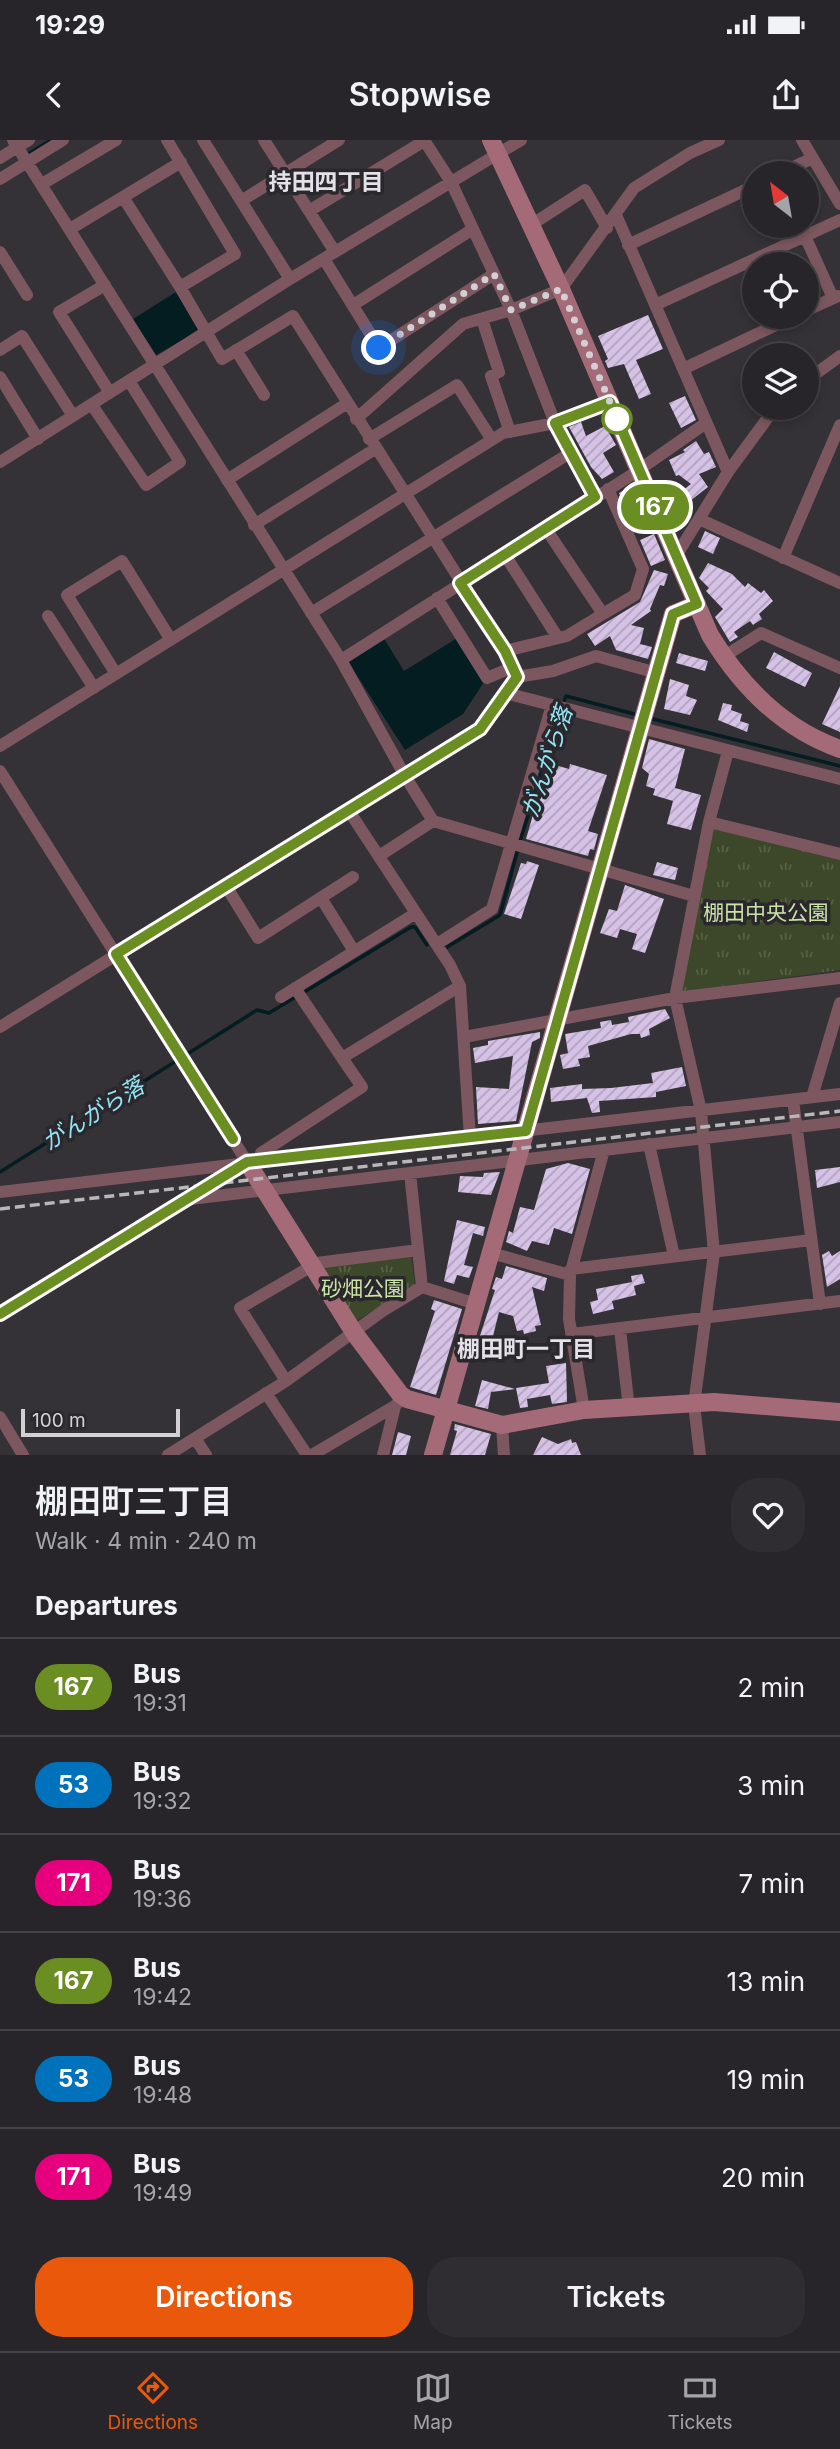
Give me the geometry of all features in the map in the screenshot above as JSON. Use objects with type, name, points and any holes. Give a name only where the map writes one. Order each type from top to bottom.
[{"type":"street","points":[[0,158],[63,140]]},
{"type":"street","points":[[42,184],[116,140]]},
{"type":"street","points":[[167,140],[235,254],[180,287]]},
{"type":"street","points":[[203,140],[290,279]]},
{"type":"street","points":[[264,140],[309,211],[353,305],[379,348],[494,274]]},
{"type":"street","points":[[242,201],[339,140]]},
{"type":"street","points":[[309,211],[424,140],[451,182],[511,310],[555,423],[595,497]]},
{"type":"street","points":[[2,457],[38,439],[290,279],[451,182],[495,147],[521,140]]},
{"type":"street","points":[[356,419],[463,324],[511,310],[561,289],[634,188],[700,144],[719,140]]},
{"type":"street","points":[[802,140],[840,204]]},
{"type":"street","points":[[495,147],[561,289],[699,609],[723,657],[760,700],[792,725],[840,749]]},
{"type":"street","points":[[0,179],[23,150]]},
{"type":"street","points":[[23,150],[254,525],[341,660],[433,821],[694,896]]},
{"type":"street","points":[[806,161],[813,158]]},
{"type":"street","points":[[70,229],[181,162]]},
{"type":"street","points":[[531,225],[584,190],[607,228]]},
{"type":"street","points":[[628,245],[742,192]]},
{"type":"street","points":[[123,197],[222,359],[293,316],[346,404],[505,651],[515,672]]},
{"type":"street","points":[[616,215],[728,472]]},
{"type":"street","points":[[819,230],[840,220]]},
{"type":"street","points":[[353,305],[473,229]]},
{"type":"street","points":[[655,305],[801,238]]},
{"type":"street","points":[[806,238],[836,296],[819,304]]},
{"type":"street","points":[[0,252],[27,295]]},
{"type":"street","points":[[105,285],[59,312],[110,393]]},
{"type":"street","points":[[482,318],[499,372],[491,376],[510,432]]},
{"type":"street","points":[[683,369],[768,329]]},
{"type":"street","points":[[0,350],[22,336],[73,416]]},
{"type":"street","points":[[236,350],[264,395]]},
{"type":"street","points":[[819,371],[840,356]]},
{"type":"street","points":[[0,377],[38,439]]},
{"type":"street","points":[[92,405],[146,485],[180,462],[129,381]]},
{"type":"street","points":[[254,525],[457,385],[492,440]]},
{"type":"street","points":[[0,746],[492,440],[510,432],[555,423],[610,402]]},
{"type":"street","points":[[227,480],[346,404]]},
{"type":"street","points":[[676,556],[728,472],[766,420]]},
{"type":"street","points":[[341,660],[706,424]]},
{"type":"street","points":[[783,558],[840,425]]},
{"type":"street","points":[[311,613],[570,453]]},
{"type":"street","points":[[505,651],[558,638],[635,595],[643,569],[608,489]]},
{"type":"street","points":[[699,519],[840,583]]},
{"type":"street","points":[[547,529],[603,614]]},
{"type":"street","points":[[505,555],[558,638]]},
{"type":"street","points":[[116,674],[67,595],[78,588],[122,561],[171,640]]},
{"type":"street","points":[[436,598],[487,678],[515,672],[554,671],[596,656],[657,673]]},
{"type":"street","points":[[433,1455],[673,614],[699,609]]},
{"type":"street","points":[[48,616],[94,688]]},
{"type":"street","points":[[723,657],[761,633],[840,668]]},
{"type":"street","points":[[0,1027],[480,729],[505,693],[515,672]]},
{"type":"street","points":[[505,693],[552,705],[643,721],[728,751],[840,779]]},
{"type":"street","points":[[437,944],[492,909],[517,846],[552,705]]},
{"type":"street","points":[[700,1455],[694,1405],[714,1253],[701,1111],[675,998],[709,822],[728,751]]},
{"type":"street","points":[[0,771],[116,954],[254,1161],[267,1190],[311,1266],[399,1402],[383,1455]]},
{"type":"street","points":[[349,811],[437,944],[460,986],[470,1138]]},
{"type":"street","points":[[379,856],[433,821]]},
{"type":"street","points":[[709,822],[840,854]]},
{"type":"street","points":[[226,886],[258,938],[353,877]]},
{"type":"street","points":[[321,898],[354,951]]},
{"type":"street","points":[[281,997],[416,913]]},
{"type":"street","points":[[464,1037],[675,998],[840,978]]},
{"type":"street","points":[[342,1058],[460,986]]},
{"type":"street","points":[[0,1314],[182,1200],[254,1161],[261,1153],[362,1087],[295,988]]},
{"type":"street","points":[[812,1097],[840,1003]]},
{"type":"street","points":[[0,1192],[840,1094]]},
{"type":"street","points":[[793,1100],[820,1304]]},
{"type":"street","points":[[182,1200],[840,1122]]},
{"type":"street","points":[[649,1144],[674,1256]]},
{"type":"street","points":[[584,1410],[572,1334],[570,1272],[604,1150]]},
{"type":"street","points":[[410,1173],[422,1287]]},
{"type":"street","points":[[491,1253],[570,1272],[674,1256],[811,1240]]},
{"type":"street","points":[[286,1381],[240,1308],[311,1266],[418,1250]]},
{"type":"street","points":[[168,1455],[286,1381],[355,1334],[384,1310],[422,1287],[476,1304]]},
{"type":"street","points":[[572,1334],[840,1301]]},
{"type":"street","points":[[620,1329],[629,1409]]},
{"type":"street","points":[[266,1394],[309,1455],[399,1402],[446,1409],[502,1425],[584,1410],[714,1402],[840,1412]]},
{"type":"street","points":[[0,1417],[23,1455]]},
{"type":"street","points":[[502,1425],[504,1455]]},
{"type":"street","points":[[195,1438],[206,1455]]},
{"type":"green space","name":"棚田中央公園","points":[[713,828],[840,860],[840,970],[680,992]]},
{"type":"green space","name":"砂畑公園","points":[[411,1255],[415,1285],[354,1322],[321,1269]]},
{"type":"water","points":[[176,292],[199,326],[197,332],[156,355],[133,319]]},
{"type":"water","points":[[383,637],[404,671],[459,637],[486,679],[463,714],[405,750],[349,663],[350,658]]},
{"type":"building","points":[[648,315],[663,349],[636,360],[651,394],[639,399],[624,364],[608,368],[605,361],[608,359],[598,336]]},
{"type":"building","points":[[685,396],[696,420],[681,428],[669,403]]},
{"type":"building","points":[[581,422],[586,436],[605,426],[616,445],[603,453],[614,472],[602,479],[591,467],[569,427]]},
{"type":"building","points":[[696,441],[704,454],[709,452],[716,467],[699,474],[708,487],[690,501],[682,491],[691,484],[679,475],[676,476],[669,460],[685,452],[683,450]]},
{"type":"building","points":[[633,486],[644,514],[631,519],[619,493]]},
{"type":"building","points":[[705,531],[720,538],[713,554],[698,547]]},
{"type":"building","points":[[654,534],[665,560],[651,566],[640,540]]},
{"type":"building","points":[[708,563],[732,574],[745,587],[748,583],[761,593],[764,590],[773,601],[759,614],[762,619],[753,625],[750,621],[734,632],[738,637],[730,642],[715,617],[723,609],[706,591],[709,588],[699,578]]},
{"type":"building","points":[[654,570],[668,574],[664,586],[660,585],[651,611],[631,625],[644,628],[640,644],[652,647],[648,659],[616,650],[610,636],[595,646],[587,634],[640,602]]},
{"type":"building","points":[[774,652],[812,673],[805,687],[766,668]]},
{"type":"building","points":[[679,653],[708,661],[705,671],[676,663]]},
{"type":"building","points":[[670,679],[689,685],[686,696],[697,700],[690,715],[664,709]]},
{"type":"building","points":[[840,686],[840,732],[822,724]]},
{"type":"building","points":[[723,703],[732,705],[731,710],[742,714],[740,721],[749,724],[747,732],[718,720]]},
{"type":"building","points":[[649,739],[685,749],[675,788],[701,795],[691,830],[667,824],[673,801],[653,795],[655,789],[646,786],[649,774],[642,768]]},
{"type":"building","points":[[548,763],[569,769],[570,764],[607,775],[588,831],[598,834],[594,850],[590,849],[588,856],[526,839]]},
{"type":"building","points":[[527,861],[539,865],[521,919],[504,914],[521,863],[526,864]]},
{"type":"building","points":[[657,862],[678,868],[675,880],[653,875]]},
{"type":"building","points":[[625,885],[664,899],[645,953],[632,949],[637,934],[620,929],[617,938],[600,933],[609,909],[617,911]]},
{"type":"building","points":[[665,1009],[670,1018],[649,1029],[650,1035],[641,1038],[640,1034],[631,1034],[588,1046],[590,1057],[578,1059],[580,1066],[563,1069],[560,1055],[568,1053],[565,1034],[601,1028],[600,1022],[611,1020],[612,1025],[629,1022],[628,1017]]},
{"type":"building","points":[[540,1032],[540,1038],[532,1042],[516,1121],[478,1124],[476,1087],[509,1089],[513,1056],[475,1063],[473,1048],[488,1045],[488,1041]]},
{"type":"building","points":[[682,1067],[686,1086],[656,1092],[656,1097],[599,1101],[600,1112],[592,1113],[587,1098],[551,1102],[550,1088],[582,1084],[582,1089],[611,1088],[653,1083],[651,1073]]},
{"type":"building","points":[[568,1163],[590,1169],[572,1234],[554,1228],[549,1245],[532,1241],[527,1251],[506,1242],[509,1231],[513,1233],[520,1207],[534,1210],[546,1169]]},
{"type":"building","points":[[840,1167],[840,1182],[817,1188],[815,1170]]},
{"type":"building","points":[[500,1172],[491,1195],[458,1192],[460,1176],[483,1177],[484,1173]]},
{"type":"building","points":[[457,1220],[485,1227],[483,1236],[473,1233],[464,1265],[473,1267],[469,1278],[457,1275],[454,1284],[444,1281]]},
{"type":"building","points":[[829,1251],[832,1256],[840,1251],[840,1279],[827,1287],[822,1255]]},
{"type":"building","points":[[506,1266],[547,1278],[544,1291],[532,1287],[541,1325],[535,1326],[536,1331],[524,1334],[523,1330],[517,1331],[513,1316],[499,1312],[489,1352],[476,1348],[495,1290],[492,1289],[496,1277],[502,1279]]},
{"type":"building","points":[[642,1274],[645,1283],[634,1286],[636,1295],[612,1301],[614,1309],[593,1314],[590,1302],[598,1300],[596,1289],[632,1282],[631,1276]]},
{"type":"building","points":[[434,1300],[462,1309],[436,1395],[410,1387],[435,1311],[431,1309]]},
{"type":"building","points":[[566,1363],[567,1402],[552,1404],[550,1395],[527,1399],[528,1407],[520,1408],[516,1388],[549,1383],[546,1366]]},
{"type":"building","points":[[482,1380],[515,1389],[491,1392],[488,1409],[475,1406]]},
{"type":"building","points":[[455,1424],[491,1434],[485,1455],[450,1455],[457,1431],[454,1430]]},
{"type":"building","points":[[398,1432],[411,1436],[406,1455],[392,1455]]},
{"type":"building","points":[[542,1437],[558,1444],[571,1439],[572,1443],[576,1442],[581,1455],[533,1455]]},
{"type":"waterway","points":[[25,156],[51,140]]},
{"type":"waterway","name":"がんがら落","points":[[563,704],[566,696],[638,715]]},
{"type":"waterway","name":"がんがら落","points":[[520,841],[561,712]]},
{"type":"waterway","name":"がんがら落","points":[[649,718],[840,766]]},
{"type":"waterway","name":"がんがら落","points":[[447,947],[500,915],[518,849]]},
{"type":"waterway","name":"がんがら落","points":[[306,991],[411,927],[415,927],[427,945]]},
{"type":"waterway","name":"がんがら落","points":[[0,1172],[257,1010],[269,1013],[294,998]]},
{"type":"railway","points":[[0,1209],[840,1111]]},
{"type":"bus line","name":"167","points":[[0,1314],[247,1162],[526,1131],[673,614],[697,604],[610,402],[555,423],[595,497],[460,583],[505,651],[517,677],[480,729],[116,954],[233,1139]]},
{"type":"district","name":"持田四丁目","points":[[326,182]]},
{"type":"district","name":"棚田町一丁目","points":[[526,1349]]},
{"type":"route","points":[[379,348],[494,274],[511,310],[551,296],[561,289],[620,425],[617,419]]}]
